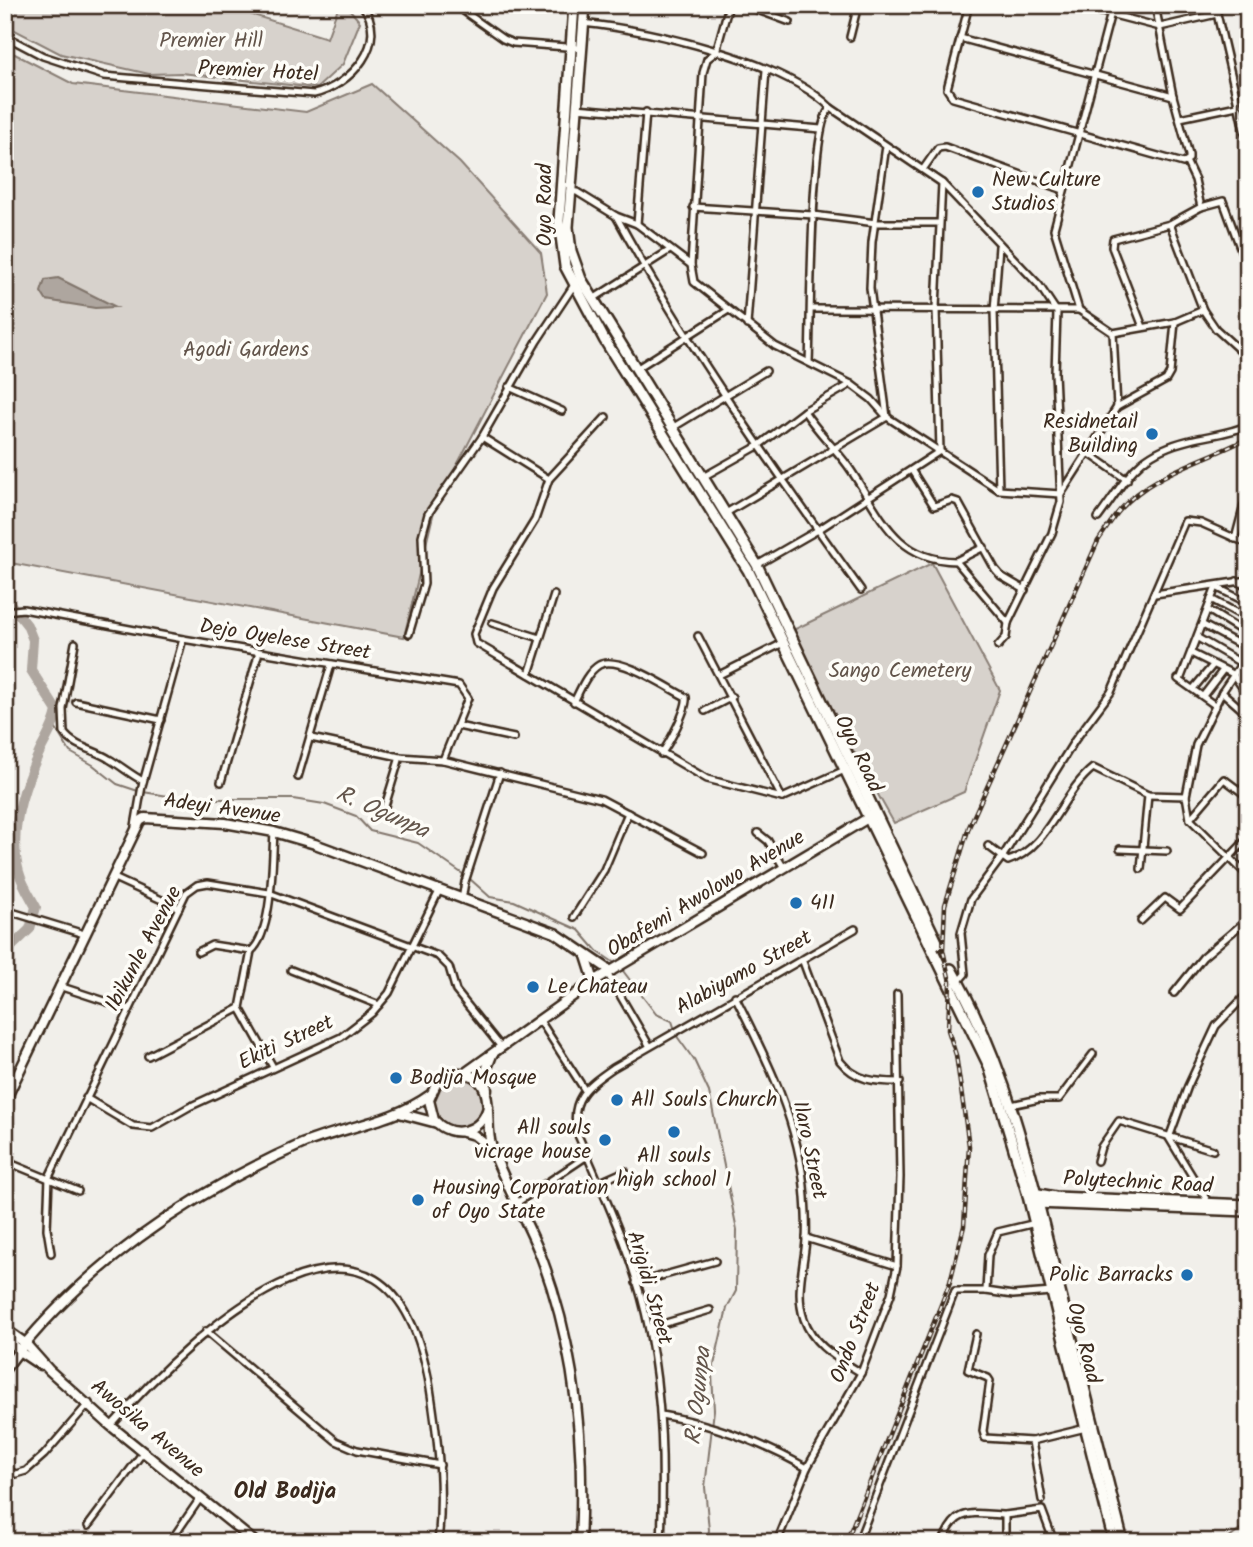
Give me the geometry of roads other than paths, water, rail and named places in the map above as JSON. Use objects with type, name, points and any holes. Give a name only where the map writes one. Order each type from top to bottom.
[{"type":"main road","name":"Oyo Road","points":[[575,5],[576,108],[569,191],[570,244],[593,299],[636,369],[657,413],[748,570],[990,1049],[1011,1105],[1094,1443],[1114,1542]]},
{"type":"main road","name":"Oyo Road","points":[[585,5],[576,48],[559,221],[565,266],[604,339],[657,413],[672,428],[757,565],[849,768]]},
{"type":"main road","name":"Obafemi Awolowo Avenue","points":[[465,1073],[594,981],[873,816]]},
{"type":"main road","name":"Adeyi Avenue","points":[[133,832],[140,821],[153,817],[225,823],[274,832],[555,933],[586,956],[614,969]]},
{"type":"main road","points":[[5,1101],[133,832]]},
{"type":"main road","points":[[586,956],[594,981]]},
{"type":"main road","name":"Oyo Road","points":[[956,985],[998,1088],[1032,1192]]},
{"type":"main road","points":[[497,1050],[485,1073],[488,1097],[486,1130],[492,1150],[518,1202],[557,1300],[572,1360],[582,1461],[580,1542]]},
{"type":"main road","points":[[5,1369],[22,1347],[84,1282],[194,1199],[305,1143],[396,1112],[430,1095],[443,1077],[465,1073],[482,1084],[488,1097]]},
{"type":"main road","points":[[430,1095],[430,1110],[438,1124]]},
{"type":"main road","points":[[461,1132],[481,1122],[488,1107]]},
{"type":"main road","points":[[396,1112],[412,1114],[445,1129],[474,1135],[492,1150]]},
{"type":"main road","name":"Polytechnic Road","points":[[1032,1192],[1116,1203],[1248,1212]]},
{"type":"main road","name":"Polytechnic Road","points":[[1035,1203],[1056,1205],[1208,1202],[1248,1205]]},
{"type":"main road","points":[[1040,1224],[1056,1205]]},
{"type":"main road","name":"Oyo Road","points":[[1040,1224],[1052,1292],[1086,1428],[1094,1443],[1123,1542]]},
{"type":"main road","points":[[5,1332],[22,1347]]},
{"type":"main road","name":"Awosika Avenue","points":[[22,1347],[89,1403],[111,1426],[255,1542]]},
{"type":"street","name":"Premier Hotel","points":[[5,36],[43,56],[104,76],[314,94],[339,86],[363,61],[371,27],[362,5]]},
{"type":"street","points":[[455,5],[503,39],[536,46],[576,48]]},
{"type":"street","points":[[729,5],[716,52],[707,60],[703,73],[703,117],[693,207],[691,280],[775,346],[851,384],[871,399],[887,417],[999,491],[1060,494]]},
{"type":"street","points":[[744,5],[790,22]]},
{"type":"street","points":[[850,37],[858,5]]},
{"type":"street","points":[[969,5],[947,89],[950,96],[1176,162],[1186,161]]},
{"type":"street","points":[[1075,5],[1160,27],[1217,14]]},
{"type":"street","points":[[1113,5],[1063,190],[1054,234],[1079,310],[1113,333],[1175,322],[1203,310]]},
{"type":"street","points":[[1156,5],[1173,96],[1189,155],[1186,161]]},
{"type":"street","points":[[1214,5],[1248,148]]},
{"type":"street","points":[[582,23],[644,34],[716,52],[766,70],[806,89],[886,146],[924,168],[942,183],[999,246],[1039,285],[1057,312],[1055,373],[1060,494],[1058,517],[1009,623],[1006,636],[998,646]]},
{"type":"street","points":[[960,38],[1173,96]]},
{"type":"street","points":[[747,325],[766,70]]},
{"type":"street","points":[[1180,118],[1237,106]]},
{"type":"street","points":[[576,108],[821,129]]},
{"type":"street","points":[[809,362],[813,215],[823,114],[831,108]]},
{"type":"street","points":[[638,223],[646,112]]},
{"type":"street","points":[[886,146],[870,264],[871,307],[887,417]]},
{"type":"street","points":[[924,168],[938,148],[945,146],[1063,190]]},
{"type":"street","points":[[1186,161],[1195,180],[1201,207]]},
{"type":"street","points":[[940,451],[936,308],[942,183]]},
{"type":"street","points":[[569,191],[582,194],[616,216],[638,223],[691,265]]},
{"type":"street","points":[[1143,327],[1111,242],[1170,224],[1201,207],[1220,201],[1226,204],[1248,269]]},
{"type":"street","points":[[693,207],[813,215],[876,223],[939,223]]},
{"type":"street","points":[[616,216],[643,266],[758,446],[861,590]]},
{"type":"street","points":[[1170,224],[1203,310],[1216,329],[1248,358]]},
{"type":"street","points":[[5,235],[8,244],[5,250]]},
{"type":"street","points":[[999,246],[994,311],[999,491]]},
{"type":"street","points":[[593,299],[670,250]]},
{"type":"street","points":[[409,634],[424,584],[423,524],[482,437],[509,387],[581,274]]},
{"type":"street","points":[[811,309],[871,307],[1057,312],[1079,310]]},
{"type":"street","points":[[636,369],[727,310]]},
{"type":"street","points":[[1060,494],[1117,407],[1166,380],[1170,373],[1175,322]]},
{"type":"street","points":[[1113,333],[1117,407]]},
{"type":"street","points":[[672,428],[766,370]]},
{"type":"street","points":[[703,477],[758,446],[804,411],[851,384]]},
{"type":"street","points":[[509,387],[562,411]]},
{"type":"street","points":[[804,411],[882,523],[899,540],[930,559],[956,561],[984,547]]},
{"type":"street","points":[[606,417],[549,479],[535,520],[507,562],[474,634],[477,643],[707,779],[782,797],[849,768]]},
{"type":"street","points":[[726,513],[887,417]]},
{"type":"street","points":[[1098,518],[1142,459],[1157,450],[1248,425]]},
{"type":"street","points":[[482,437],[549,479]]},
{"type":"street","points":[[757,565],[818,530],[940,451]]},
{"type":"street","points":[[1087,452],[1127,480]]},
{"type":"street","points":[[912,471],[934,506],[952,500],[958,502],[1001,576],[1026,590]]},
{"type":"street","points":[[1235,540],[1248,490]]},
{"type":"street","points":[[956,985],[965,974],[961,933],[966,910],[1075,740],[1104,704],[1155,594],[1185,521],[1201,523],[1248,544]]},
{"type":"street","points":[[956,561],[1009,623]]},
{"type":"street","points":[[1155,594],[1216,587],[1248,580]]},
{"type":"street","points":[[1237,581],[1248,587]]},
{"type":"street","points":[[1216,587],[1198,638],[1178,678],[1216,706]]},
{"type":"street","points":[[1216,587],[1248,603]]},
{"type":"street","points":[[529,674],[554,595]]},
{"type":"street","points":[[1211,599],[1248,619]]},
{"type":"street","name":"Dejo Oyelese Street","points":[[7,611],[23,609],[331,665],[459,685],[468,698],[443,760]]},
{"type":"street","points":[[1208,610],[1248,635]]},
{"type":"street","points":[[492,623],[540,638]]},
{"type":"street","points":[[1203,625],[1248,652],[1222,692],[1196,745],[1186,796],[1190,820],[1248,876]]},
{"type":"street","points":[[698,636],[721,674],[782,797]]},
{"type":"street","points":[[1198,638],[1241,663],[1248,671]]},
{"type":"street","points":[[133,832],[142,783],[183,639]]},
{"type":"street","points":[[75,643],[63,709],[64,733],[73,742],[109,759],[142,783]]},
{"type":"street","points":[[721,674],[783,643]]},
{"type":"street","points":[[221,782],[259,652]]},
{"type":"street","points":[[1191,653],[1233,674],[1248,696]]},
{"type":"street","points":[[574,702],[587,677],[598,665],[616,662],[686,697],[687,704],[671,740],[661,754]]},
{"type":"street","points":[[1193,689],[1213,664]]},
{"type":"street","points":[[298,777],[331,665]]},
{"type":"street","points":[[1203,696],[1223,670]]},
{"type":"street","points":[[1222,692],[1248,715]]},
{"type":"street","points":[[705,711],[732,697]]},
{"type":"street","points":[[76,702],[161,720]]},
{"type":"street","points":[[458,726],[514,737]]},
{"type":"street","points":[[311,738],[400,757],[443,760],[601,799],[703,853]]},
{"type":"street","points":[[385,806],[400,757]]},
{"type":"street","points":[[988,846],[1008,861],[1020,855],[1044,831],[1093,768],[1148,795],[1186,796]]},
{"type":"street","points":[[462,900],[469,867],[500,773]]},
{"type":"street","points":[[1190,820],[1224,779],[1248,797]]},
{"type":"street","points":[[1141,869],[1148,795]]},
{"type":"street","points":[[575,917],[604,870],[628,813]]},
{"type":"street","points":[[273,1068],[240,1008],[251,951],[262,935],[274,832]]},
{"type":"street","points":[[758,832],[768,841],[784,868]]},
{"type":"street","points":[[1141,921],[1166,898],[1180,908],[1248,838]]},
{"type":"street","points":[[1120,849],[1167,851]]},
{"type":"street","points":[[111,876],[179,908]]},
{"type":"street","name":"Ibikunle Avenue","points":[[51,1253],[47,1229],[49,1177],[186,893],[197,885],[208,883],[269,893],[415,946],[444,961],[456,991],[497,1050]]},
{"type":"street","name":"Ekiti Street","points":[[86,1098],[133,1126],[145,1129],[341,1037],[379,1005],[399,978],[439,891]]},
{"type":"street","points":[[5,910],[84,934]]},
{"type":"street","points":[[1174,993],[1203,957],[1248,919]]},
{"type":"street","name":"Alabiyamo Street","points":[[649,1045],[855,929]]},
{"type":"street","points":[[198,952],[212,945],[251,951]]},
{"type":"street","points":[[802,959],[840,1061],[848,1071],[874,1082],[900,1082]]},
{"type":"street","points":[[539,1018],[584,1089],[649,1045],[614,969]]},
{"type":"street","points":[[290,970],[379,1005]]},
{"type":"street","points":[[58,986],[129,1009]]},
{"type":"street","points":[[1169,1138],[1188,1086],[1216,1026],[1248,993]]},
{"type":"street","name":"Ondo Street","points":[[777,1542],[807,1468],[862,1373],[891,1294],[897,1266],[900,1082],[897,994]]},
{"type":"street","name":"Ilaro Street","points":[[735,996],[771,1067],[787,1108],[805,1194],[806,1238],[800,1300],[806,1323],[815,1341],[826,1351],[862,1373]]},
{"type":"street","points":[[149,1056],[240,1008]]},
{"type":"street","points":[[1011,1105],[1039,1099],[1059,1100],[1093,1054]]},
{"type":"street","name":"Arigidi Street","points":[[584,1089],[574,1110],[575,1124],[636,1283],[649,1328],[661,1415],[661,1542]]},
{"type":"street","points":[[1097,1161],[1101,1147],[1119,1121],[1213,1150]]},
{"type":"street","points":[[1169,1138],[1208,1202]]},
{"type":"street","points":[[518,1202],[587,1156]]},
{"type":"street","points":[[5,1161],[78,1191]]},
{"type":"street","points":[[598,1183],[625,1171]]},
{"type":"street","points":[[986,1292],[988,1255],[998,1232],[1040,1224]]},
{"type":"street","points":[[806,1238],[897,1266]]},
{"type":"street","points":[[636,1283],[715,1261]]},
{"type":"street","points":[[111,1426],[156,1375],[206,1331],[248,1300],[293,1277],[334,1269],[355,1270],[373,1279],[401,1303],[419,1338],[428,1378],[440,1465],[438,1542]]},
{"type":"street","points":[[858,1542],[955,1291],[1013,1295],[1052,1292]]},
{"type":"street","points":[[649,1328],[710,1310]]},
{"type":"street","points":[[206,1331],[336,1441],[357,1450],[440,1465]]},
{"type":"street","points":[[976,1334],[968,1370],[990,1381],[984,1436],[995,1440],[1032,1441],[1086,1428]]},
{"type":"street","points":[[7,1470],[16,1474],[31,1467],[89,1403]]},
{"type":"street","points":[[661,1415],[721,1429],[777,1451],[807,1468]]},
{"type":"street","points":[[1032,1441],[1042,1500]]},
{"type":"street","points":[[88,1526],[144,1451]]},
{"type":"street","points":[[170,1542],[201,1497]]},
{"type":"street","points":[[943,1542],[953,1520],[961,1515],[1005,1515],[1042,1510],[1054,1542]]},
{"type":"street","points":[[1005,1515],[1005,1542]]},
{"type":"waterway","points":[[5,597],[27,625],[33,640],[31,670],[57,711],[28,780],[16,826],[19,872],[36,907],[30,929],[5,953]]},
{"type":"waterway","name":"R. Ogunpa","points":[[54,726],[70,752],[93,765],[117,784],[138,791]]},
{"type":"waterway","name":"R. Ogunpa","points":[[143,792],[187,799],[293,799],[324,804],[356,816],[370,831],[418,843],[470,879],[490,897],[514,901],[579,930],[597,951],[616,964]]},
{"type":"waterway","name":"R. Ogunpa","points":[[620,967],[656,1014],[672,1021],[675,1030]]},
{"type":"waterway","name":"R. Ogunpa","points":[[676,1035],[694,1060],[709,1092],[737,1230],[736,1291],[727,1308],[712,1374],[714,1410],[705,1487],[709,1530],[707,1542]]},
{"type":"waterway","points":[[1224,1542],[1248,1524]]},
{"type":"railway","points":[[1246,5],[1248,11]]},
{"type":"railway","points":[[846,1542],[950,1282],[964,1226],[969,1146],[956,1055],[948,1030],[950,982],[943,950],[945,905],[969,827],[1098,541],[1111,521],[1133,497],[1148,486],[1180,468],[1248,438]]},
{"type":"place","name":"New Culture Studios","points":[[978,192]]},
{"type":"place","name":"Residnetail Building","points":[[1152,434]]},
{"type":"place","name":"411","points":[[796,903]]},
{"type":"place","name":"Le Chateau","points":[[533,987]]},
{"type":"place","name":"Bodija Mosque","points":[[396,1078]]},
{"type":"place","name":"All Souls Church","points":[[617,1100]]},
{"type":"place","name":"All souls high school 1","points":[[674,1132]]},
{"type":"place","name":"All souls vicrage house","points":[[605,1140]]},
{"type":"place","name":"Housing Corporation of Oyo State","points":[[418,1200]]},
{"type":"place","name":"Polic Barracks","points":[[1187,1275]]},
{"type":"district","name":"Old Bodija","points":[[285,1492]]},
{"type":"park label","name":"Premier Hill","points":[[211,41]]},
{"type":"park label","name":"Agodi Gardens","points":[[246,350]]},
{"type":"park label","name":"Sango Cemetery","points":[[900,671]]}]
